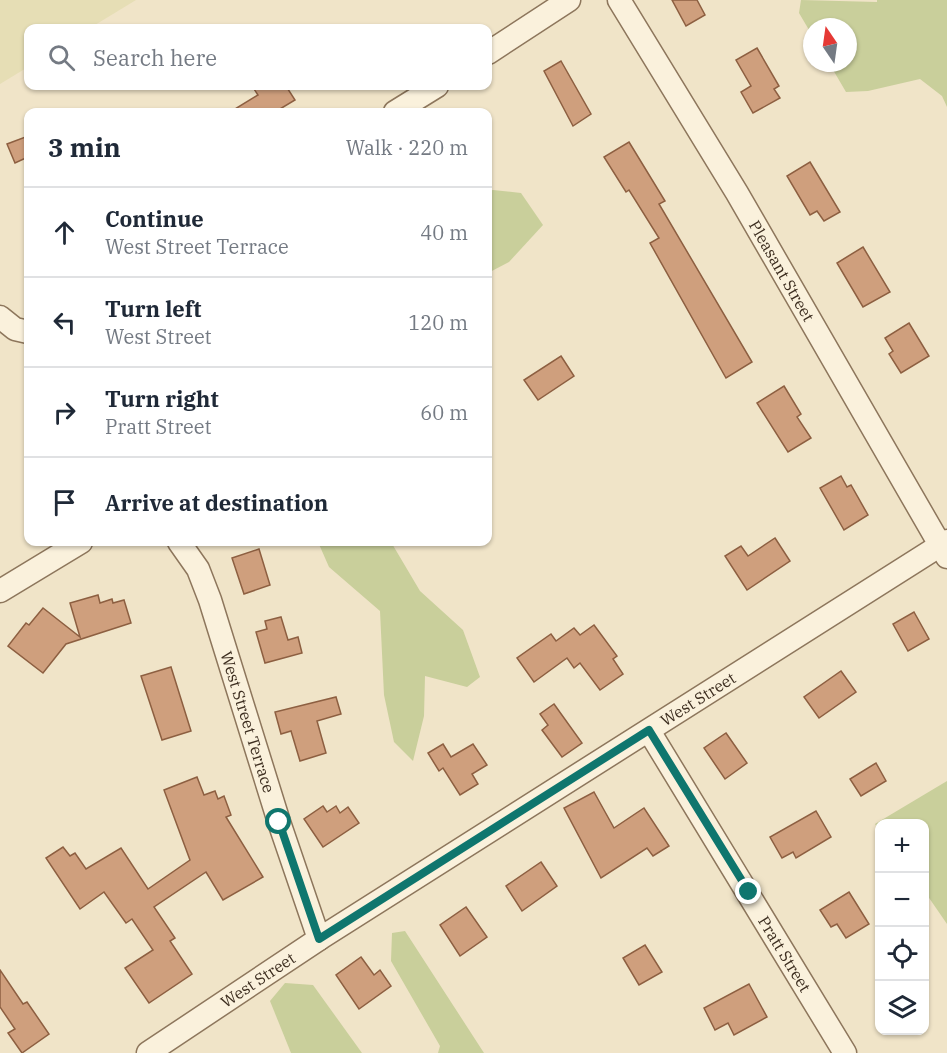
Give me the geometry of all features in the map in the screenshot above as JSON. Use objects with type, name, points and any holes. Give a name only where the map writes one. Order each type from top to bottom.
[{"type":"street","points":[[492,50],[569,0]]},
{"type":"street","name":"Pleasant Street","points":[[619,0],[737,193],[945,548]]},
{"type":"street","points":[[401,108],[431,90]]},
{"type":"street","points":[[0,316],[15,329],[24,331]]},
{"type":"street","points":[[0,591],[74,546]]},
{"type":"street","name":"West Street Terrace","points":[[182,546],[198,569],[210,600],[279,822],[319,939]]},
{"type":"street","name":"West Street","points":[[148,1053],[319,939],[649,730],[945,548]]},
{"type":"street","name":"Pratt Street","points":[[649,730],[845,1053]]},
{"type":"shaded area","points":[[0,0],[136,0],[97,24],[24,24],[24,69],[0,84]]},
{"type":"green space","points":[[801,0],[877,2],[877,0],[947,0],[947,107],[942,96],[920,79],[868,91],[846,92],[834,72],[857,72],[857,18],[803,20],[799,13]]},
{"type":"green space","points":[[492,190],[521,193],[543,225],[509,262],[492,271]]},
{"type":"green space","points":[[320,546],[393,546],[420,591],[463,630],[480,677],[467,687],[425,676],[424,716],[413,761],[394,742],[384,695],[380,611],[329,567]]},
{"type":"green space","points":[[947,781],[947,924],[929,898],[929,819],[883,819]]},
{"type":"green space","points":[[405,931],[484,1053],[438,1053],[440,1046],[391,961],[392,933]]},
{"type":"green space","points":[[285,983],[313,985],[362,1053],[291,1053],[270,1001]]},
{"type":"building","points":[[672,0],[697,0],[705,15],[686,26]]},
{"type":"building","points":[[757,48],[779,86],[774,89],[780,98],[753,113],[741,92],[751,86],[736,60]]},
{"type":"building","points":[[561,61],[591,114],[573,126],[544,71]]},
{"type":"building","points":[[255,90],[289,90],[295,100],[282,108],[237,108],[258,95]]},
{"type":"building","points":[[24,138],[24,159],[15,163],[7,144]]},
{"type":"building","points":[[629,142],[665,201],[659,204],[752,362],[726,378],[650,243],[659,238],[629,190],[626,192],[604,157]]},
{"type":"building","points":[[810,162],[840,212],[824,221],[817,211],[810,215],[787,176]]},
{"type":"building","points":[[863,247],[890,292],[863,307],[837,263]]},
{"type":"building","points":[[909,323],[929,356],[901,373],[889,354],[893,351],[885,338]]},
{"type":"building","points":[[561,356],[574,376],[538,400],[524,380]]},
{"type":"building","points":[[784,386],[801,414],[797,417],[811,438],[788,452],[757,403]]},
{"type":"building","points":[[841,476],[847,487],[851,485],[868,515],[844,530],[820,488]]},
{"type":"building","points":[[775,538],[790,561],[747,590],[725,556],[741,546],[748,556]]},
{"type":"building","points":[[259,549],[270,585],[244,594],[232,558]]},
{"type":"building","points":[[98,595],[100,603],[112,599],[113,603],[124,600],[131,623],[66,644],[43,673],[8,646],[26,623],[29,625],[43,608],[80,637],[70,603]]},
{"type":"building","points":[[914,612],[929,639],[908,651],[893,624]]},
{"type":"building","points":[[281,617],[288,640],[298,637],[302,653],[265,663],[256,632],[267,629],[265,621]]},
{"type":"building","points":[[594,625],[617,656],[613,659],[623,674],[600,690],[580,663],[574,668],[567,658],[534,682],[517,658],[551,634],[556,641],[574,628],[580,635]]},
{"type":"building","points":[[171,667],[191,731],[162,740],[141,676]]},
{"type":"building","points":[[841,671],[856,692],[819,718],[804,697]]},
{"type":"building","points":[[336,697],[341,714],[317,721],[326,753],[300,761],[291,731],[281,734],[275,712]]},
{"type":"building","points":[[554,704],[582,743],[562,757],[542,730],[548,725],[540,714]]},
{"type":"building","points":[[726,733],[747,763],[725,779],[704,748]]},
{"type":"building","points":[[443,744],[451,757],[473,744],[487,765],[472,774],[478,784],[460,795],[443,768],[439,771],[428,753]]},
{"type":"building","points":[[876,763],[886,781],[861,796],[850,779]]},
{"type":"building","points":[[197,777],[204,795],[215,791],[218,799],[224,796],[231,815],[226,817],[263,877],[223,900],[206,872],[154,907],[175,938],[170,941],[192,974],[149,1003],[125,968],[153,950],[132,919],[126,923],[104,892],[80,909],[46,858],[63,847],[70,856],[75,853],[86,869],[121,848],[148,889],[190,860],[164,790]]},
{"type":"building","points":[[594,792],[614,828],[644,808],[669,846],[653,856],[647,848],[601,878],[564,808]]},
{"type":"building","points":[[323,806],[327,812],[336,806],[340,813],[348,807],[359,823],[323,847],[304,819]]},
{"type":"building","points":[[816,811],[831,837],[796,858],[793,852],[782,858],[770,837]]},
{"type":"building","points":[[541,862],[557,886],[522,911],[506,886]]},
{"type":"building","points":[[849,892],[869,924],[846,938],[837,924],[831,927],[820,910]]},
{"type":"building","points":[[466,907],[487,937],[460,956],[440,925]]},
{"type":"building","points":[[645,945],[662,972],[639,985],[623,958]]},
{"type":"building","points":[[361,957],[374,975],[380,970],[391,986],[359,1009],[336,975]]},
{"type":"building","points":[[0,970],[23,1004],[27,1002],[49,1034],[22,1053],[8,1033],[15,1029],[0,1007]]},
{"type":"building","points":[[749,984],[767,1017],[734,1035],[728,1023],[715,1030],[704,1008]]},
{"type":"route","points":[[279,822],[319,939],[649,730],[749,892]]}]
